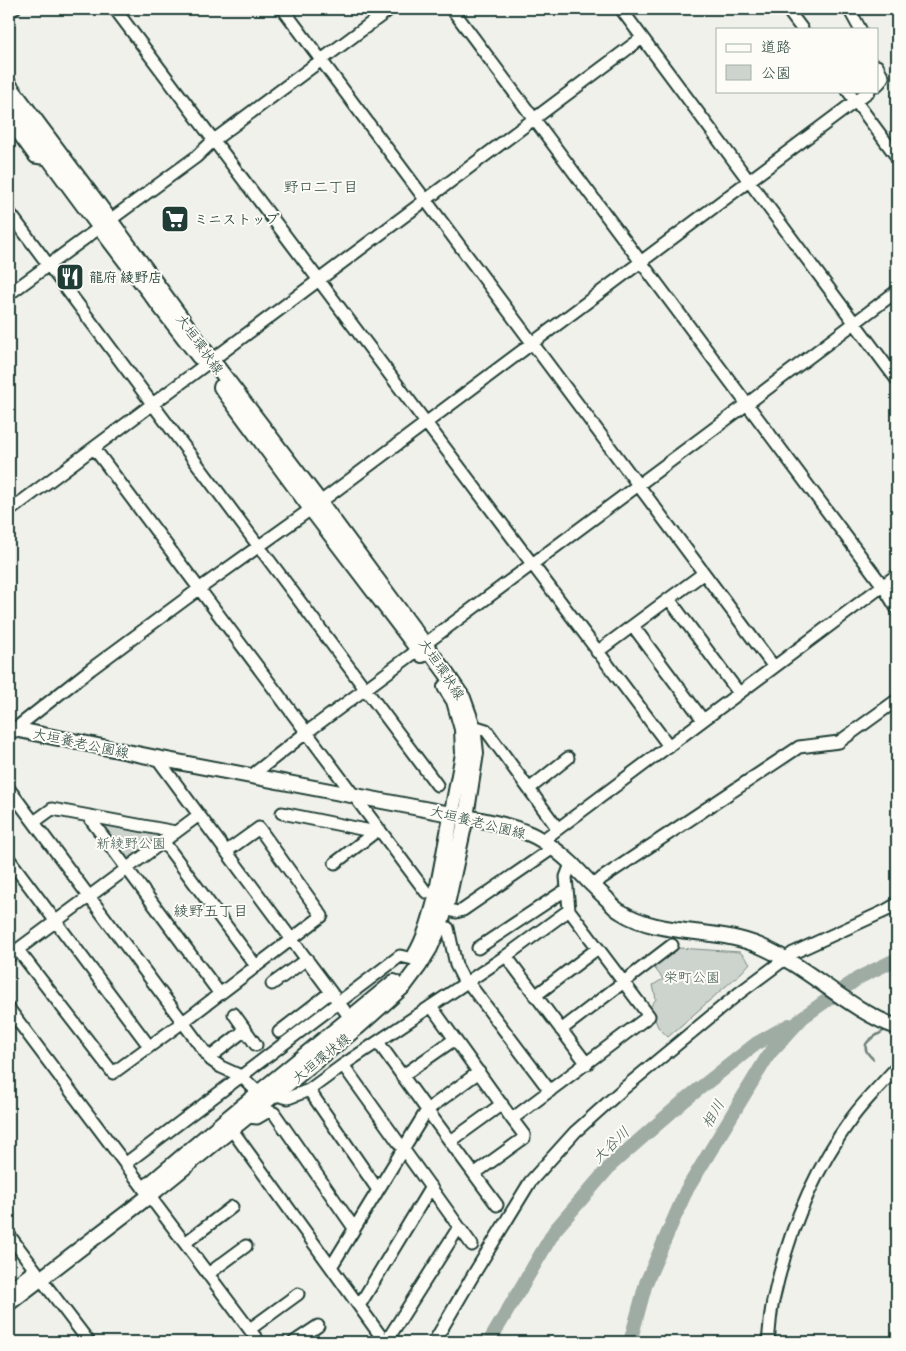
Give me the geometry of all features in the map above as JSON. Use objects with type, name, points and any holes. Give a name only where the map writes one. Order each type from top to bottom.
[{"type":"main road","name":"大垣環状線","points":[[9,85],[12,101],[48,159],[105,224]]},
{"type":"main road","name":"大垣環状線","points":[[9,1304],[38,1275],[358,1027],[404,986],[430,948],[440,926],[466,817],[476,753],[473,726],[463,698],[422,647],[12,101]]},
{"type":"main road","name":"大垣環状線","points":[[146,1192],[248,1117],[267,1096],[350,1019],[397,980],[421,945],[435,901],[463,754],[462,729],[454,701],[422,647]]},
{"type":"main road","name":"大垣養老公園線","points":[[11,730],[452,814],[527,832],[548,845],[571,864],[619,911],[636,920],[650,925],[731,937],[760,946],[865,1011],[897,1027]]},
{"type":"main road","name":"大垣環状線","points":[[9,1291],[38,1275]]},
{"type":"street","points":[[9,10],[14,9]]},
{"type":"street","points":[[115,9],[668,746]]},
{"type":"street","points":[[283,9],[774,667]]},
{"type":"street","points":[[9,294],[196,158],[214,140],[390,9]]},
{"type":"street","points":[[452,9],[883,586],[897,609]]},
{"type":"street","points":[[621,9],[897,380]]},
{"type":"street","points":[[787,9],[801,28]]},
{"type":"street","points":[[849,9],[859,28]]},
{"type":"street","points":[[9,511],[642,38]]},
{"type":"street","points":[[878,68],[883,77],[878,84]]},
{"type":"street","points":[[849,92],[897,157]]},
{"type":"street","points":[[11,730],[91,669],[316,505],[867,92]]},
{"type":"street","points":[[9,121],[35,157],[48,159]]},
{"type":"street","points":[[9,212],[437,785]]},
{"type":"street","points":[[251,776],[307,732],[897,291]]},
{"type":"street","points":[[94,448],[354,795],[377,831],[426,892]]},
{"type":"street","points":[[597,652],[704,572]]},
{"type":"street","points":[[445,908],[456,912],[463,910],[548,845],[547,836],[897,575]]},
{"type":"street","points":[[669,599],[739,693]]},
{"type":"street","points":[[633,626],[703,720]]},
{"type":"street","points":[[593,886],[602,878],[798,747],[839,742],[897,700]]},
{"type":"street","points":[[473,726],[486,730],[558,829]]},
{"type":"street","points":[[157,758],[350,1019]]},
{"type":"street","points":[[529,790],[568,758]]},
{"type":"street","points":[[9,789],[209,1058],[221,1067],[241,1076],[267,1096],[288,1098],[310,1090],[343,1065],[506,956],[569,910]]},
{"type":"street","points":[[34,822],[52,809],[176,832]]},
{"type":"street","points":[[282,813],[377,831]]},
{"type":"street","points":[[199,815],[13,953],[113,1073],[322,916],[259,828],[227,851]]},
{"type":"street","points":[[88,816],[220,994]]},
{"type":"street","points":[[335,863],[377,831]]},
{"type":"street","points":[[163,841],[256,966]]},
{"type":"street","points":[[9,859],[150,1046]]},
{"type":"street","points":[[512,1119],[649,1016],[569,910],[566,877],[571,864]]},
{"type":"street","points":[[478,948],[567,889]]},
{"type":"street","points":[[434,1342],[530,1182],[575,1132],[730,1001],[787,961],[793,953],[886,911],[897,904]]},
{"type":"street","points":[[448,928],[456,964],[466,982],[550,1091]]},
{"type":"street","points":[[561,1030],[672,945]]},
{"type":"street","points":[[535,996],[598,948]]},
{"type":"street","points":[[125,1164],[400,956],[413,959]]},
{"type":"street","points":[[506,956],[587,1064]]},
{"type":"street","points":[[272,984],[307,959]]},
{"type":"street","points":[[279,1032],[331,992]]},
{"type":"street","points":[[431,1006],[524,1135],[524,1138],[474,1174]]},
{"type":"street","points":[[9,1009],[259,1342]]},
{"type":"street","points":[[234,1014],[256,1046]]},
{"type":"street","points":[[209,1058],[245,1030]]},
{"type":"street","points":[[402,1076],[455,1038]]},
{"type":"street","points":[[378,1042],[497,1205]]},
{"type":"street","points":[[343,1065],[472,1245]]},
{"type":"street","points":[[768,1342],[773,1298],[790,1236],[813,1184],[852,1118],[897,1066]]},
{"type":"street","points":[[331,1268],[427,1110],[479,1072]]},
{"type":"street","points":[[310,1090],[378,1190]]},
{"type":"street","points":[[451,1141],[502,1104]]},
{"type":"street","points":[[248,1117],[258,1118],[269,1110],[274,1113],[354,1228]]},
{"type":"street","points":[[232,1130],[386,1342],[459,1227]]},
{"type":"street","points":[[359,1306],[431,1187]]},
{"type":"street","points":[[185,1243],[232,1208]]},
{"type":"street","points":[[9,1235],[89,1342]]},
{"type":"street","points":[[208,1274],[246,1246]]},
{"type":"street","points":[[250,1329],[298,1294]]},
{"type":"street","points":[[294,1342],[318,1326]]},
{"type":"green space","name":"新綾野公園","points":[[97,821],[165,835],[129,863]]},
{"type":"green space","name":"栄町公園","points":[[679,948],[740,952],[750,963],[668,1037],[658,1027],[650,1007],[656,999],[653,985],[663,979],[653,966]]},
{"type":"waterway","name":"相川","points":[[630,1342],[646,1283],[686,1191],[769,1054],[803,1017],[860,977],[897,959]]},
{"type":"waterway","name":"大谷川","points":[[489,1342],[555,1230],[612,1164],[685,1100],[757,1043],[789,1025]]},
{"type":"waterway","points":[[873,1059],[868,1053],[866,1044],[888,1028]]},
{"type":"place","name":"ミニストップ","points":[[175,219]]},
{"type":"place","name":"龍府 綾野店","points":[[70,277]]},
{"type":"district","name":"野口二丁目","points":[[321,187]]},
{"type":"district","name":"綾野五丁目","points":[[211,911]]}]
